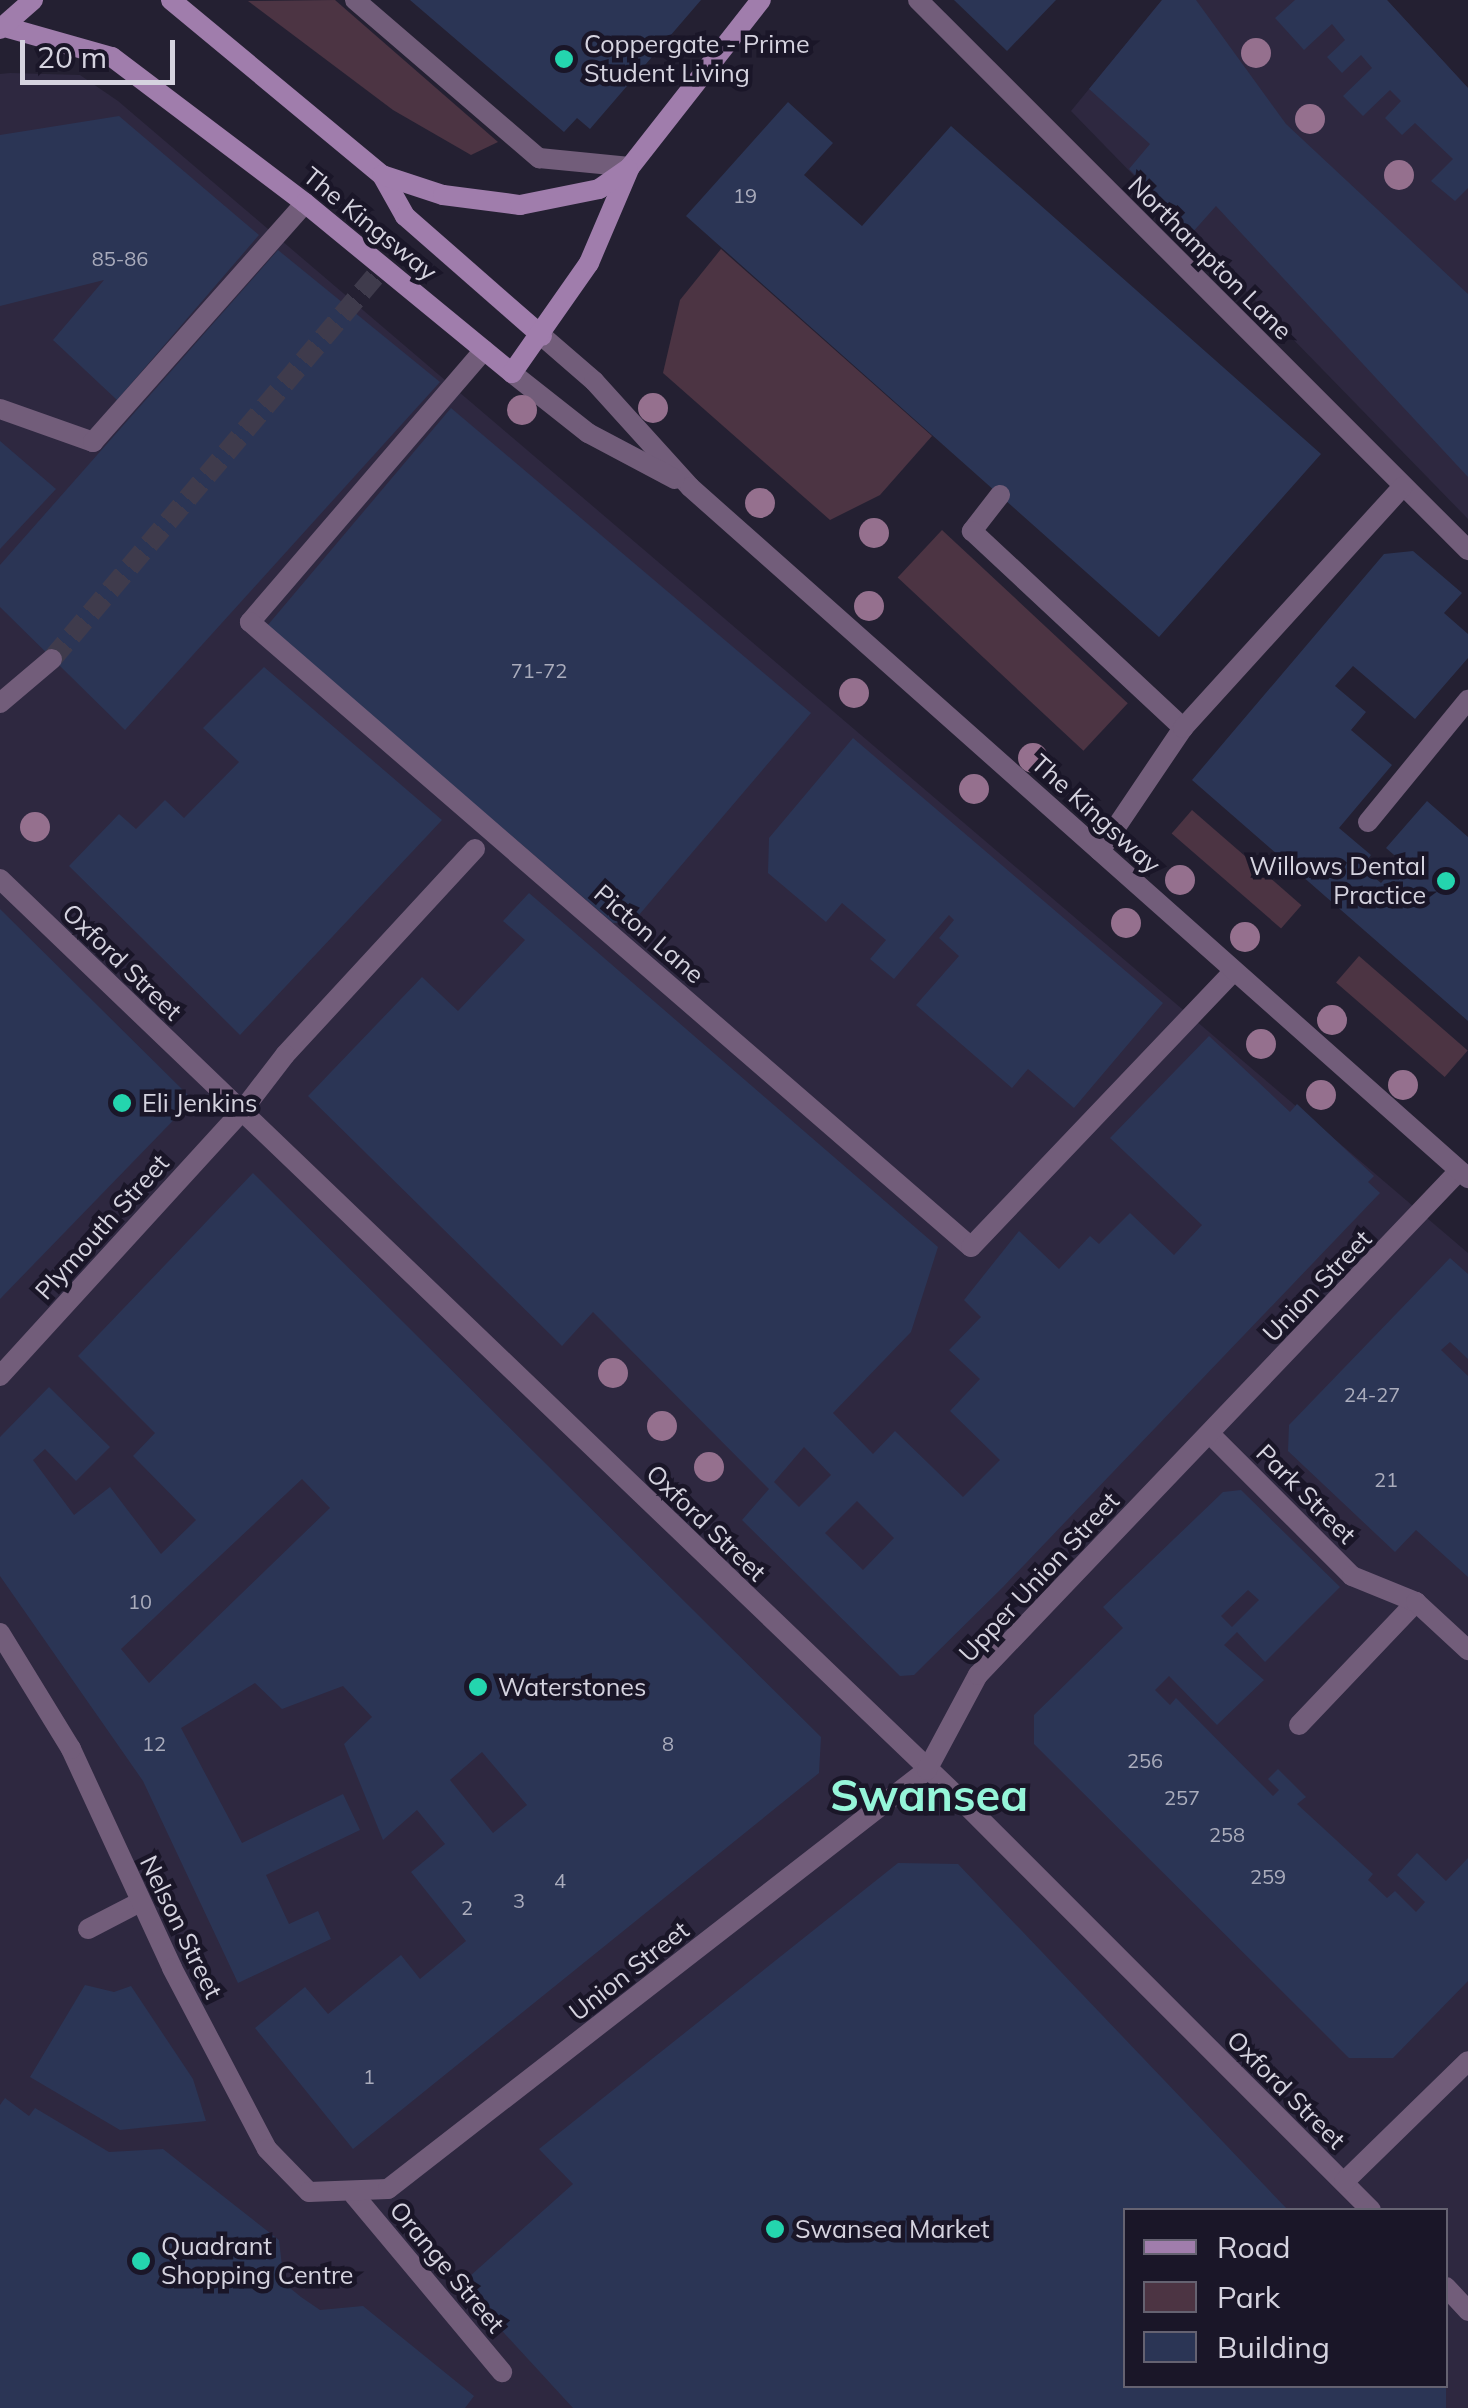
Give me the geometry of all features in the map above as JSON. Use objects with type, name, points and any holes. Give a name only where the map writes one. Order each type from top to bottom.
[{"type":"main road","points":[[2,28],[33,0]]},
{"type":"main road","name":"The Kingsway","points":[[171,0],[382,174],[405,216],[542,336]]},
{"type":"main road","points":[[382,174],[443,195],[520,205],[599,189],[630,167],[760,0]]},
{"type":"main road","name":"The Kingsway","points":[[2,28],[112,57],[306,202],[512,372]]},
{"type":"main road","points":[[512,372],[542,336],[602,240],[630,167]]},
{"type":"street","points":[[355,0],[539,158],[630,167]]},
{"type":"street","name":"Northampton Lane","points":[[918,0],[1468,550]]},
{"type":"street","points":[[0,409],[93,442],[306,202]]},
{"type":"street","name":"The Kingsway","points":[[542,336],[594,382],[690,487],[1234,971],[1465,1170]]},
{"type":"street","name":"Picton Lane","points":[[484,350],[250,622],[971,1247],[1234,971]]},
{"type":"street","name":"The Kingsway","points":[[512,372],[588,433],[690,487]]},
{"type":"street","points":[[1100,851],[1182,728],[1403,486]]},
{"type":"street","points":[[1000,495],[972,531],[1182,728]]},
{"type":"street","points":[[0,703],[52,659]]},
{"type":"street","points":[[1368,822],[1468,700]]},
{"type":"street","name":"Plymouth Street","points":[[0,1376],[242,1112],[285,1055],[476,849]]},
{"type":"street","name":"Oxford Street","points":[[0,879],[927,1770],[1369,2208]]},
{"type":"street","name":"Union Street","points":[[1210,1434],[1465,1170]]},
{"type":"street","name":"Upper Union Street","points":[[927,1770],[978,1675],[1210,1434]]},
{"type":"street","name":"Park Street","points":[[1210,1434],[1352,1576],[1416,1602],[1468,1650]]},
{"type":"street","points":[[1299,1725],[1416,1602]]},
{"type":"street","name":"Nelson Street","points":[[0,1633],[71,1749],[140,1902],[267,2149],[309,2192],[354,2195]]},
{"type":"street","name":"Union Street","points":[[354,2195],[388,2189],[927,1770]]},
{"type":"street","points":[[88,1929],[140,1902]]},
{"type":"street","points":[[1344,2182],[1468,2061]]},
{"type":"street","name":"Orange Street","points":[[354,2195],[502,2372]]},
{"type":"street","points":[[1448,2289],[1468,2310]]},
{"type":"shaded area","points":[[1162,0],[1387,0],[1468,88],[1468,519],[1071,111]]},
{"type":"shaded area","points":[[10,73],[80,75],[118,101],[1468,1253],[1468,2408],[0,2408],[0,74]]},
{"type":"green space","points":[[335,0],[498,142],[471,155],[393,110],[248,1]]},
{"type":"green space","points":[[721,249],[932,436],[880,495],[830,520],[663,373],[680,300]]},
{"type":"green space","points":[[942,530],[1128,703],[1083,751],[898,578]]},
{"type":"green space","points":[[1192,810],[1301,905],[1281,929],[1172,833]]},
{"type":"green space","points":[[1359,956],[1468,1050],[1445,1077],[1336,982]]},
{"type":"building","name":"Coppergate - Prime Student Living","points":[[410,0],[701,0],[590,129],[577,118],[564,132]]},
{"type":"building","points":[[954,0],[1056,0],[1007,51]]},
{"type":"building","points":[[1162,0],[1196,0],[1286,124],[1468,294],[1468,477],[1216,206],[1192,233],[1129,169],[1150,144],[1089,89]]},
{"type":"building","points":[[1295,0],[1387,0],[1468,88],[1468,188],[1455,201],[1431,181],[1453,159],[1415,123],[1402,135],[1385,118],[1401,101],[1390,90],[1363,116],[1343,96],[1372,68],[1361,55],[1342,73],[1327,57],[1345,40],[1332,24],[1304,50],[1275,18]]},
{"type":"building","points":[[788,102],[833,143],[804,175],[862,226],[951,126],[1321,454],[1159,637],[686,216]]},
{"type":"building","points":[[119,116],[259,235],[117,400],[53,340],[104,280],[0,306],[0,135]]},
{"type":"building","points":[[278,250],[440,382],[125,730],[0,607],[0,565]]},
{"type":"building","points":[[451,408],[811,713],[633,922],[613,923],[267,626]]},
{"type":"building","points":[[0,441],[56,489],[0,549]]},
{"type":"building","points":[[1413,551],[1462,593],[1444,613],[1468,634],[1468,658],[1415,719],[1353,666],[1335,686],[1366,712],[1351,730],[1392,765],[1339,828],[1371,855],[1362,867],[1381,883],[1401,861],[1386,848],[1427,801],[1468,837],[1468,1021],[1192,780],[1384,554]]},
{"type":"building","points":[[264,667],[442,820],[240,1035],[69,866],[119,814],[136,829],[165,800],[184,818],[239,762],[203,728]]},
{"type":"building","points":[[853,738],[1163,1003],[1074,1108],[1028,1069],[1012,1088],[916,1005],[959,956],[939,938],[954,920],[949,915],[894,979],[870,959],[886,940],[842,903],[826,922],[768,873],[769,838]]},
{"type":"building","points":[[529,893],[938,1247],[911,1332],[833,1413],[873,1454],[895,1431],[963,1497],[1000,1460],[950,1411],[980,1379],[949,1350],[981,1317],[964,1300],[1019,1231],[1059,1269],[1090,1236],[1099,1244],[1130,1213],[1174,1255],[1202,1225],[1110,1138],[1209,1036],[1290,1112],[1297,1104],[1374,1176],[1368,1182],[1380,1193],[1003,1587],[914,1675],[900,1676],[742,1520],[769,1489],[593,1312],[562,1346],[308,1096],[422,977],[458,1011],[525,940],[503,921]],"holes":[[[804,1447],[831,1475],[799,1507],[774,1482]],[[857,1501],[894,1538],[863,1570],[825,1533]]]},
{"type":"building","points":[[0,909],[193,1100],[0,1299]]},
{"type":"building","points":[[253,1173],[821,1737],[819,1773],[353,2149],[255,2028],[305,1987],[328,2014],[401,1955],[420,1979],[466,1941],[411,1872],[445,1844],[417,1810],[383,1840],[344,1744],[372,1717],[343,1686],[282,1709],[255,1683],[181,1728],[242,1843],[343,1794],[360,1830],[266,1875],[289,1924],[318,1911],[331,1939],[238,1983],[143,1781],[0,1576],[0,1437],[49,1387],[110,1447],[76,1481],[45,1449],[33,1460],[74,1515],[110,1487],[161,1554],[196,1520],[133,1456],[155,1433],[78,1356]],"holes":[[[302,1479],[330,1508],[149,1683],[121,1649]],[[482,1752],[527,1805],[493,1833],[450,1780]]]},
{"type":"building","points":[[1450,1258],[1468,1274],[1468,1359],[1450,1342],[1441,1350],[1468,1376],[1468,1577],[1416,1530],[1395,1552],[1288,1451],[1289,1425]]},
{"type":"building","points":[[1241,1490],[1340,1587],[1265,1662],[1237,1632],[1224,1645],[1264,1680],[1217,1725],[1169,1676],[1155,1690],[1170,1705],[1176,1698],[1273,1796],[1279,1790],[1268,1779],[1278,1769],[1306,1797],[1297,1804],[1373,1874],[1368,1880],[1387,1898],[1395,1891],[1416,1912],[1425,1902],[1397,1875],[1417,1853],[1446,1881],[1468,1858],[1468,1981],[1393,2058],[1349,2058],[1034,1744],[1034,1715],[1123,1628],[1103,1607],[1223,1492]],"holes":[[[1248,1590],[1259,1600],[1232,1627],[1221,1616]]]},
{"type":"building","points":[[898,1863],[958,1864],[1286,2208],[1123,2208],[1123,2388],[1446,2388],[1446,2408],[573,2408],[460,2285],[573,2184],[539,2149]]},
{"type":"building","points":[[85,1985],[114,1992],[131,1986],[193,2079],[206,2121],[120,2130],[30,2077]]},
{"type":"building","name":"Quadrant Shopping Centre","points":[[5,2098],[29,2116],[35,2108],[109,2152],[163,2149],[279,2240],[284,2283],[301,2297],[320,2310],[363,2306],[474,2396],[465,2408],[0,2408],[0,2105]]},
{"type":"tunnel","points":[[52,659],[383,267]]},
{"type":"place","name":"Coppergate - Prime Student Living","points":[[564,59]]},
{"type":"place","name":"Willows Dental Practice","points":[[1446,881]]},
{"type":"place","name":"Eli Jenkins","points":[[122,1103]]},
{"type":"place","name":"Waterstones","points":[[478,1687]]},
{"type":"place","name":"Swansea Market","points":[[775,2229]]},
{"type":"place","name":"Quadrant Shopping Centre","points":[[141,2261]]},
{"type":"district","name":"Swansea","points":[[929,1795]]}]
